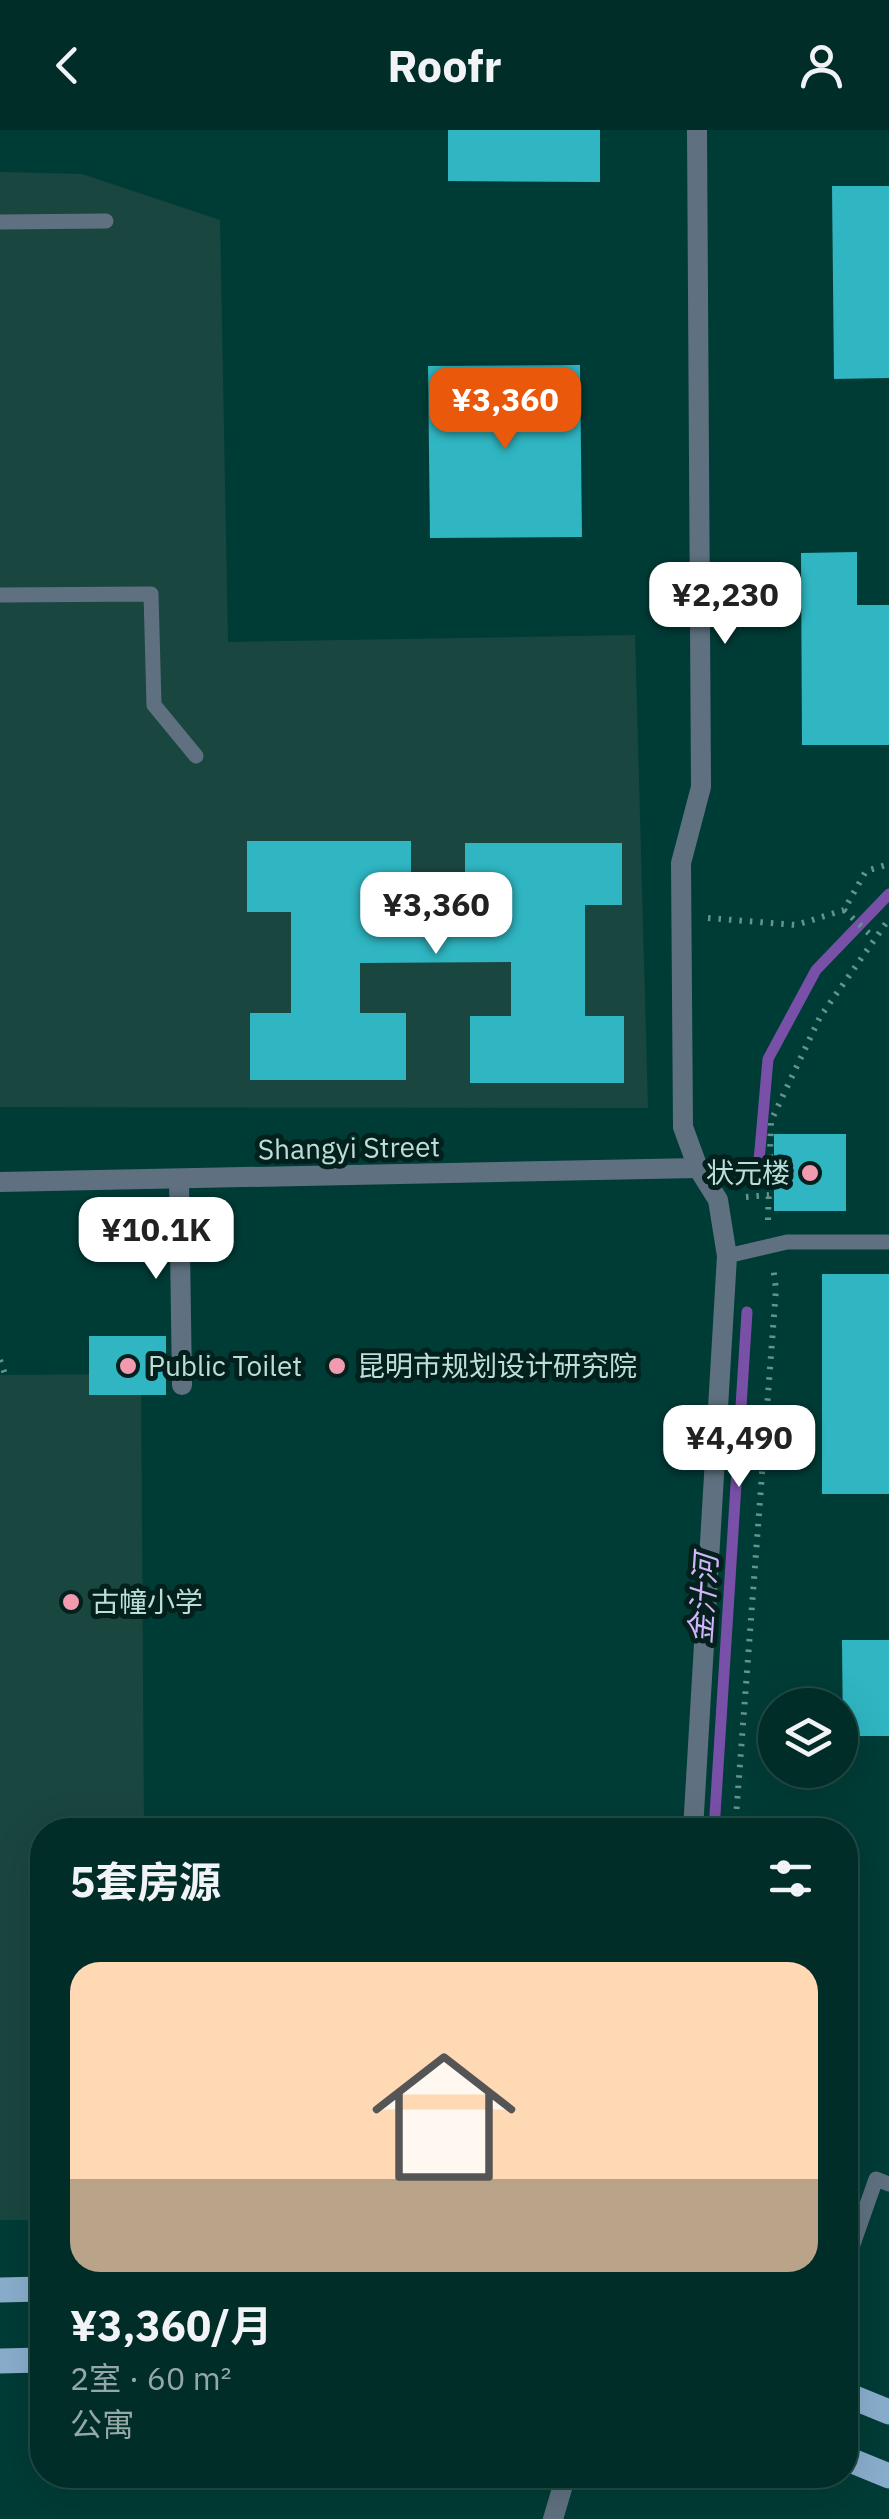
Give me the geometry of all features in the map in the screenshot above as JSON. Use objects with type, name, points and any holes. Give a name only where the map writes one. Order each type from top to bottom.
[{"type":"main road","points":[[0,2290],[30,2289]]},
{"type":"main road","points":[[0,2361],[30,2360]]},
{"type":"main road","points":[[858,2399],[889,2412]]},
{"type":"main road","points":[[858,2463],[889,2476]]},
{"type":"street","points":[[694,1818],[727,1256],[718,1200],[698,1168],[683,1126],[682,863],[701,787],[696,130]]},
{"type":"street","name":"Shangyi Street","points":[[0,1182],[698,1168]]},
{"type":"street","points":[[180,1180],[182,1385]]},
{"type":"street","points":[[553,2519],[562,2488]]},
{"type":"lane","points":[[0,222],[106,220]]},
{"type":"lane","points":[[0,595],[151,594],[154,705],[196,756]]},
{"type":"lane","points":[[727,1256],[788,1242],[889,1242]]},
{"type":"lane","points":[[858,2230],[876,2179],[889,2184]]},
{"type":"path","points":[[682,916],[796,925],[844,910],[866,871],[889,864]]},
{"type":"path","points":[[844,910],[874,938]]},
{"type":"path","points":[[737,1818],[776,1289],[768,1216],[771,1121],[820,1017],[889,919]]},
{"type":"path","points":[[0,1360],[5,1374]]},
{"type":"shaded area","points":[[0,172],[82,174],[220,220],[228,642],[635,635],[648,1108],[0,1107]]},
{"type":"shaded area","name":"古幢小学","points":[[141,1374],[144,1818],[30,1818],[30,2220],[0,2220],[0,1375]]},
{"type":"building","points":[[448,130],[600,130],[600,182],[448,181]]},
{"type":"building","points":[[832,186],[889,186],[889,378],[834,379]]},
{"type":"building","points":[[580,365],[582,537],[430,538],[428,366]]},
{"type":"building","points":[[857,552],[857,605],[889,605],[889,745],[802,745],[801,553]]},
{"type":"building","points":[[247,841],[411,841],[411,904],[465,904],[465,843],[622,843],[622,905],[585,905],[585,1016],[624,1016],[624,1083],[470,1083],[470,1016],[511,1016],[511,962],[360,963],[360,1013],[406,1013],[406,1080],[250,1080],[250,1013],[291,1013],[291,912],[247,912]]},
{"type":"building","name":"状元楼","points":[[774,1134],[846,1134],[846,1211],[774,1211]]},
{"type":"building","points":[[822,1274],[889,1274],[889,1494],[822,1494]]},
{"type":"building","name":"Public Toilet","points":[[89,1336],[166,1336],[166,1395],[89,1395]]},
{"type":"building","points":[[842,1640],[889,1640],[889,1736],[858,1736],[858,1688],[842,1688]]},
{"type":"waterway","name":"金汁河","points":[[759,1161],[768,1059],[816,970],[889,894]]},
{"type":"waterway","name":"金汁河","points":[[715,1818],[747,1312]]},
{"type":"place","name":"状元楼","points":[[810,1173]]},
{"type":"place","name":"Public Toilet","points":[[128,1366]]},
{"type":"place","name":"昆明市规划设计研究院","points":[[337,1366]]},
{"type":"place","name":"古幢小学","points":[[71,1602]]}]
